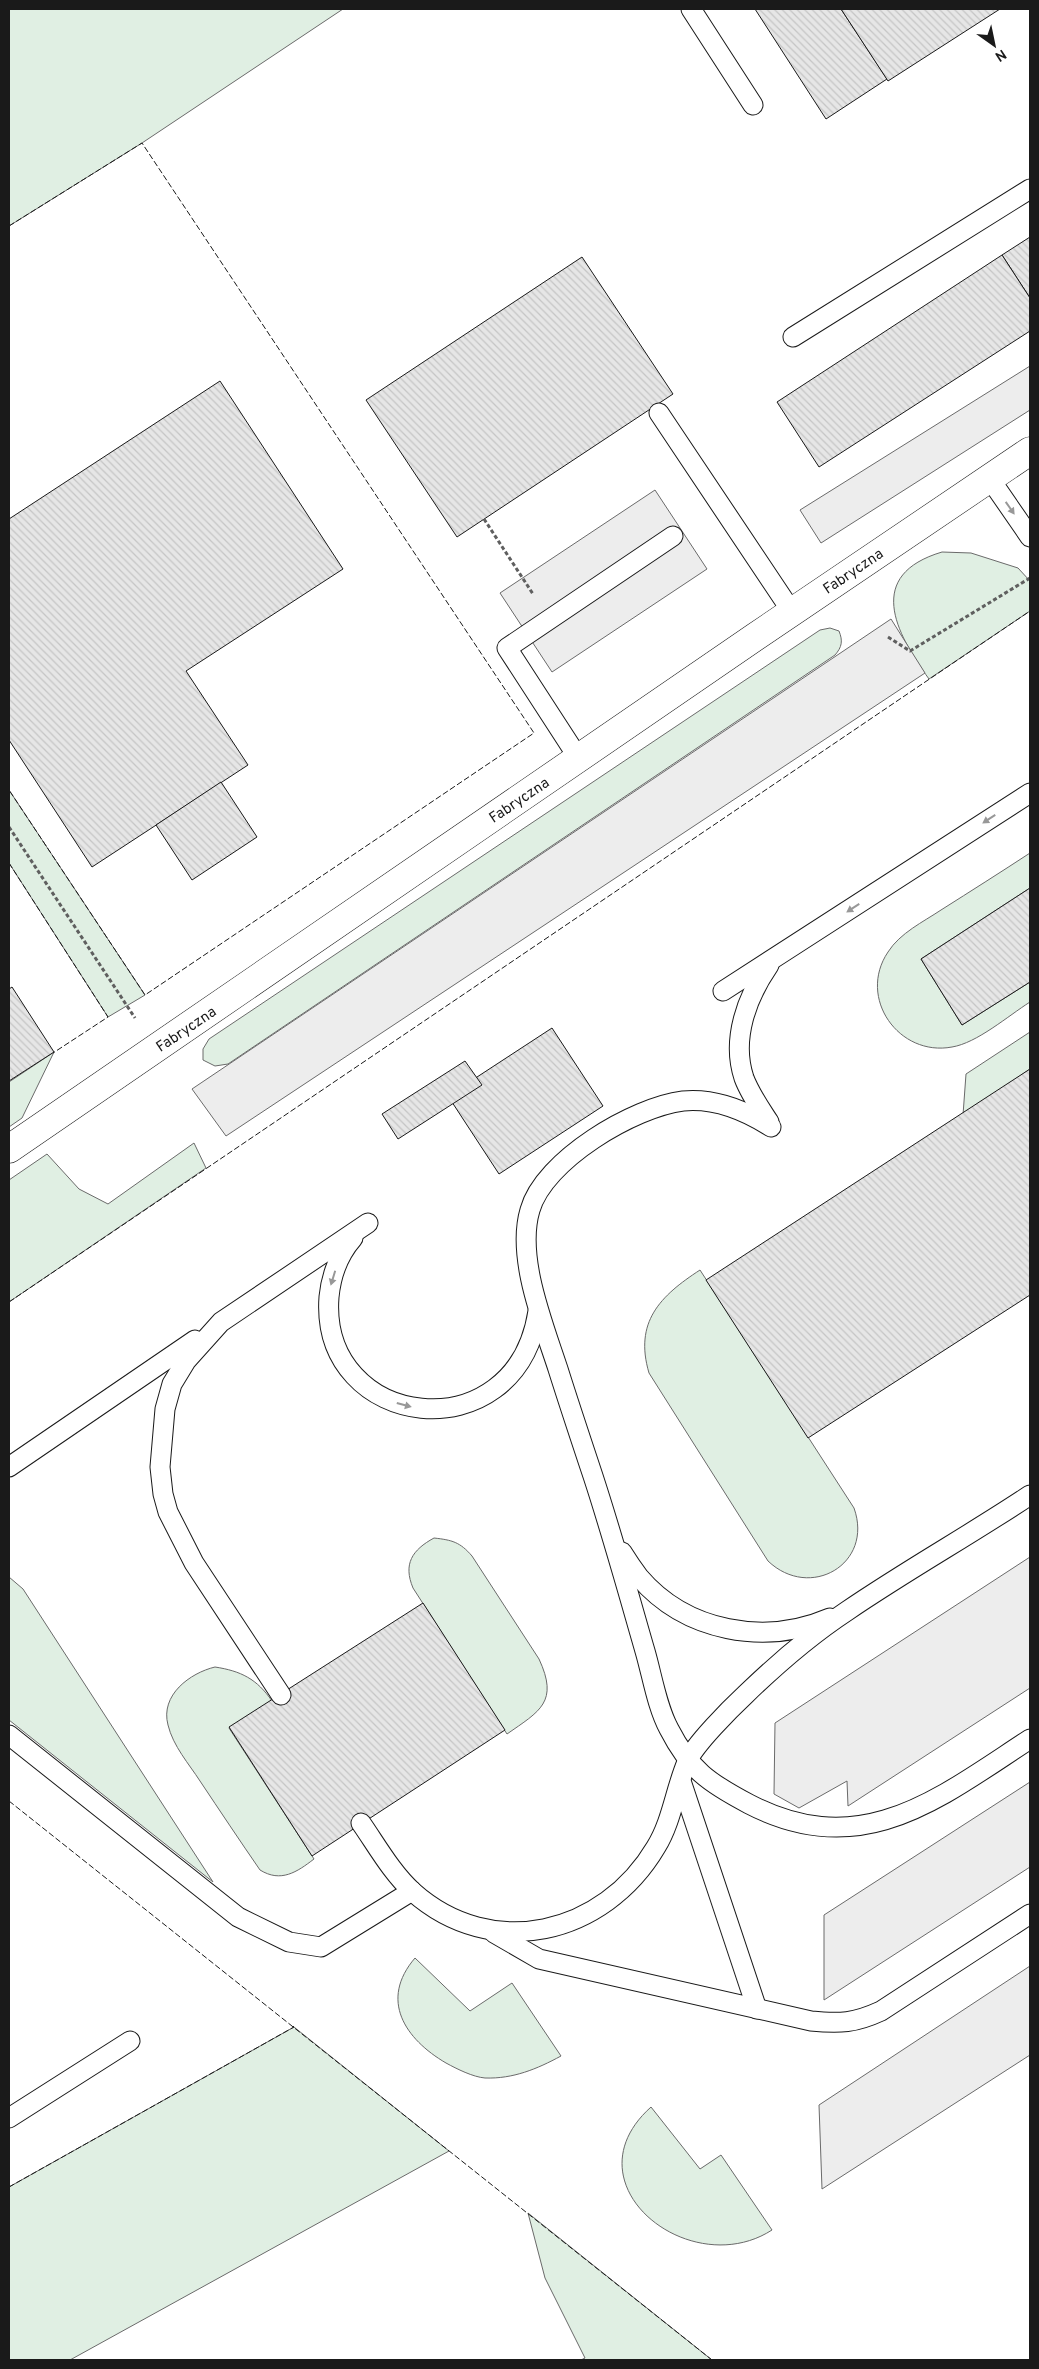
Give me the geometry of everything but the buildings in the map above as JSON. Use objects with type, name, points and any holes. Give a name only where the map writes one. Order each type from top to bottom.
[{"type":"street","name":"Fabryczna","points":[[9,1150],[792,612],[1030,451]]},
{"type":"lane","points":[[691,9],[753,105]]},
{"type":"lane","points":[[793,337],[1030,189]]},
{"type":"lane","points":[[659,413],[792,612]]},
{"type":"lane","points":[[990,479],[1030,537]]},
{"type":"lane","points":[[579,759],[507,648],[673,536]]},
{"type":"lane","points":[[724,991],[1030,793]]},
{"type":"lane","points":[[774,958],[755,985],[740,1034],[744,1079],[772,1127],[748,1112],[719,1105],[685,1101],[649,1109],[620,1123],[573,1154],[554,1171],[530,1208],[526,1250],[538,1308],[607,1521],[667,1726],[687,1760],[703,1777],[765,1812],[797,1822],[831,1828],[867,1826],[904,1815],[934,1801],[1030,1739]]},
{"type":"lane","points":[[9,1467],[368,1223],[351,1240],[338,1261],[333,1277],[328,1309],[332,1334],[342,1356],[356,1377],[375,1392],[397,1404],[422,1409],[446,1409],[470,1403],[492,1392],[511,1375],[525,1355],[534,1333],[538,1308]]},
{"type":"lane","points":[[221,1322],[186,1361],[172,1384],[165,1409],[161,1441],[160,1467],[163,1494],[168,1512],[194,1563],[281,1695]]},
{"type":"lane","points":[[492,1932],[527,1932],[557,1926],[587,1914],[613,1896],[638,1873],[657,1847],[672,1813],[687,1760],[722,1717],[746,1693],[845,1612],[1030,1495]]},
{"type":"lane","points":[[607,1521],[621,1551],[639,1577],[663,1599],[690,1616],[713,1625],[752,1633],[784,1632],[816,1624],[845,1612]]},
{"type":"lane","points":[[9,1735],[238,1917],[289,1942],[321,1947],[412,1891]]},
{"type":"lane","points":[[681,1781],[757,2009]]},
{"type":"lane","points":[[362,1823],[412,1891],[434,1908],[466,1925],[492,1932],[539,1959],[811,2021],[835,2024],[858,2022],[881,2011],[1030,1914]]},
{"type":"lane","points":[[9,2118],[130,2041]]},
{"type":"path","points":[[484,519],[549,620]]},
{"type":"path","points":[[888,637],[910,651],[1030,578]]},
{"type":"path","points":[[9,827],[132,1014],[160,1047]]},
{"type":"green space","points":[[9,9],[343,9],[142,143],[9,226]]},
{"type":"green space","points":[[942,552],[971,553],[1018,568],[1030,581],[1030,611],[929,679],[906,643],[898,624],[894,606],[895,590],[903,575],[918,562]]},
{"type":"green space","points":[[830,628],[839,631],[841,638],[840,647],[835,655],[228,1064],[215,1066],[203,1060],[203,1049],[209,1039],[820,630]]},
{"type":"green space","points":[[9,790],[145,995],[108,1017],[9,863]]},
{"type":"green space","points":[[1030,853],[1030,888],[921,959],[962,1025],[1030,982],[1030,1002],[982,1035],[962,1044],[952,1047],[933,1048],[915,1043],[900,1033],[888,1021],[881,1005],[877,988],[880,970],[888,952],[912,928]]},
{"type":"green space","points":[[1030,1032],[1030,1069],[963,1115],[966,1074]]},
{"type":"green space","points":[[54,1052],[22,1118],[9,1127],[9,1082]]},
{"type":"green space","points":[[194,1143],[206,1168],[9,1302],[9,1180],[47,1154],[79,1189],[108,1204]]},
{"type":"green space","points":[[700,1270],[854,1508],[858,1528],[855,1546],[847,1560],[834,1570],[819,1577],[802,1577],[785,1573],[768,1561],[649,1373],[645,1355],[645,1339],[648,1325],[654,1312],[673,1290]]},
{"type":"green space","points":[[434,1538],[455,1542],[472,1556],[539,1659],[545,1674],[547,1686],[543,1704],[529,1719],[507,1734],[413,1588],[409,1565],[415,1553]]},
{"type":"green space","points":[[9,1577],[23,1589],[213,1882],[9,1720]]},
{"type":"green space","points":[[215,1667],[248,1677],[272,1701],[229,1728],[314,1859],[295,1872],[275,1876],[260,1870],[182,1754],[170,1733],[167,1714],[168,1704],[173,1695],[179,1687],[196,1674]]},
{"type":"green space","points":[[415,1958],[470,2011],[512,1983],[561,2056],[515,2075],[485,2078],[460,2070],[431,2053],[409,2030],[402,2017],[398,2003],[399,1989],[404,1974]]},
{"type":"green space","points":[[294,2027],[449,2151],[70,2360],[9,2360],[9,2187]]},
{"type":"green space","points":[[651,2107],[700,2169],[721,2155],[772,2230],[740,2243],[706,2244],[675,2235],[648,2217],[630,2194],[622,2166],[628,2137]]},
{"type":"green space","points":[[528,2213],[712,2360],[581,2360],[585,2358],[545,2278]]},
{"type":"shaded area","points":[[1030,366],[1030,410],[821,543],[800,510]]},
{"type":"shaded area","points":[[655,490],[707,569],[552,672],[500,593]]},
{"type":"shaded area","points":[[891,619],[925,673],[226,1136],[192,1089]]},
{"type":"shaded area","points":[[1030,1557],[1030,1688],[848,1806],[847,1781],[799,1808],[774,1794],[775,1723]]},
{"type":"shaded area","points":[[1030,1782],[1030,1867],[824,2000],[824,1915]]},
{"type":"shaded area","points":[[1030,1966],[1030,2055],[822,2189],[819,2105]]},
{"type":"fence","points":[[9,226],[142,143],[534,733],[145,995],[9,790]]},
{"type":"fence","points":[[9,1302],[1030,611]]},
{"type":"fence","points":[[9,863],[108,1017],[53,1053]]},
{"type":"fence","points":[[9,1801],[712,2360]]},
{"type":"fence","points":[[9,2187],[293,2026]]}]
